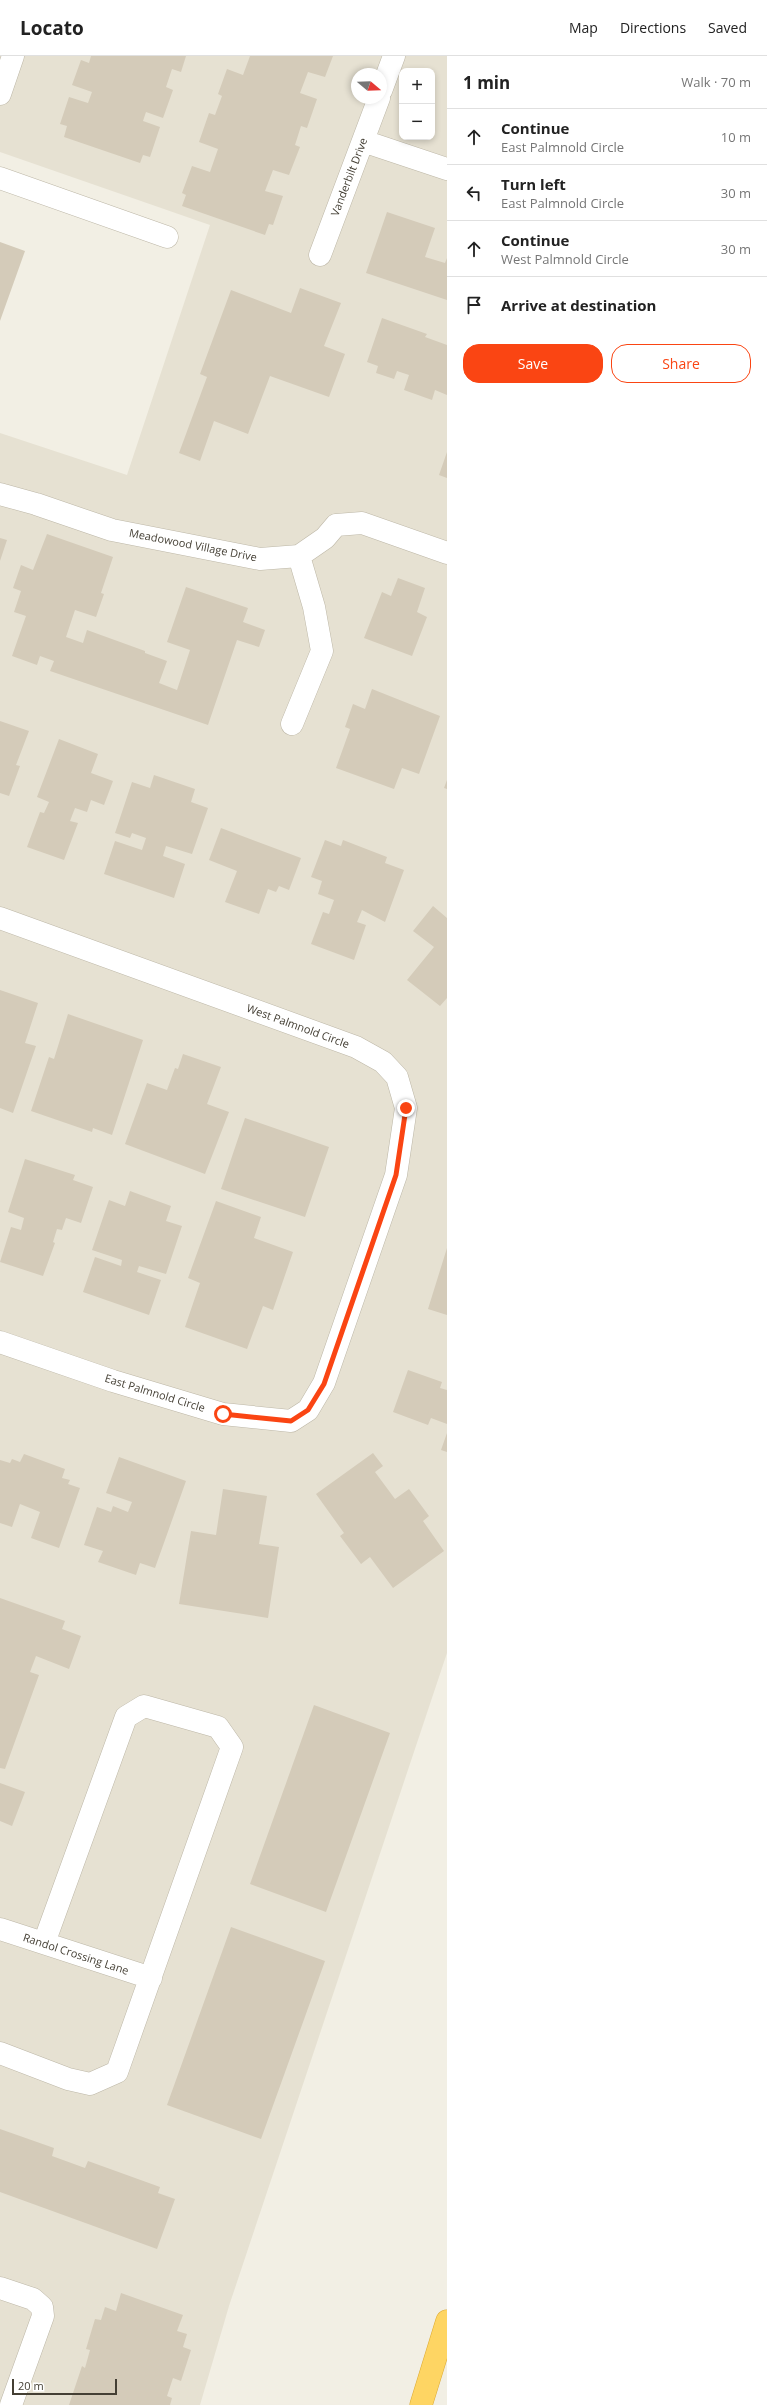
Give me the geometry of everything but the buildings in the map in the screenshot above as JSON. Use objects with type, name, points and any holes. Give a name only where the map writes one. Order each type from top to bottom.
[{"type":"highway","points":[[420,2405],[447,2321]]},
{"type":"street","points":[[0,94],[13,56]]},
{"type":"street","points":[[387,75],[394,56]]},
{"type":"street","name":"Vanderbilt Drive","points":[[320,255],[377,104]]},
{"type":"street","points":[[363,141],[447,169]]},
{"type":"street","points":[[0,178],[167,237]]},
{"type":"street","name":"Meadowood Village Drive","points":[[0,494],[36,504],[112,530],[260,558],[299,556]]},
{"type":"street","points":[[292,724],[322,651],[314,607],[299,556],[325,538],[336,525],[362,523],[447,553]]},
{"type":"street","name":"West Palmnold Circle","points":[[0,918],[356,1047],[383,1062],[397,1077],[406,1108],[396,1175],[362,1274]]},
{"type":"street","name":"East Palmnold Circle","points":[[0,1342],[113,1381],[223,1414],[291,1421],[308,1410],[324,1384],[362,1274]]},
{"type":"street","points":[[0,2053],[68,2079],[90,2084],[117,2072],[232,1747],[218,1727],[144,1706],[126,1717],[44,1943]]},
{"type":"street","name":"Randol Crossing Lane","points":[[0,1929],[151,1978]]},
{"type":"street","points":[[0,2288],[33,2299],[42,2307],[43,2316],[11,2405]]},
{"type":"shaded area","points":[[0,56],[447,56],[447,1653],[229,2306],[200,2405],[0,2405],[0,433],[127,475],[210,225],[0,152]]},
{"type":"route","points":[[223,1414],[291,1421],[308,1410],[324,1384],[396,1175],[406,1108]]}]
